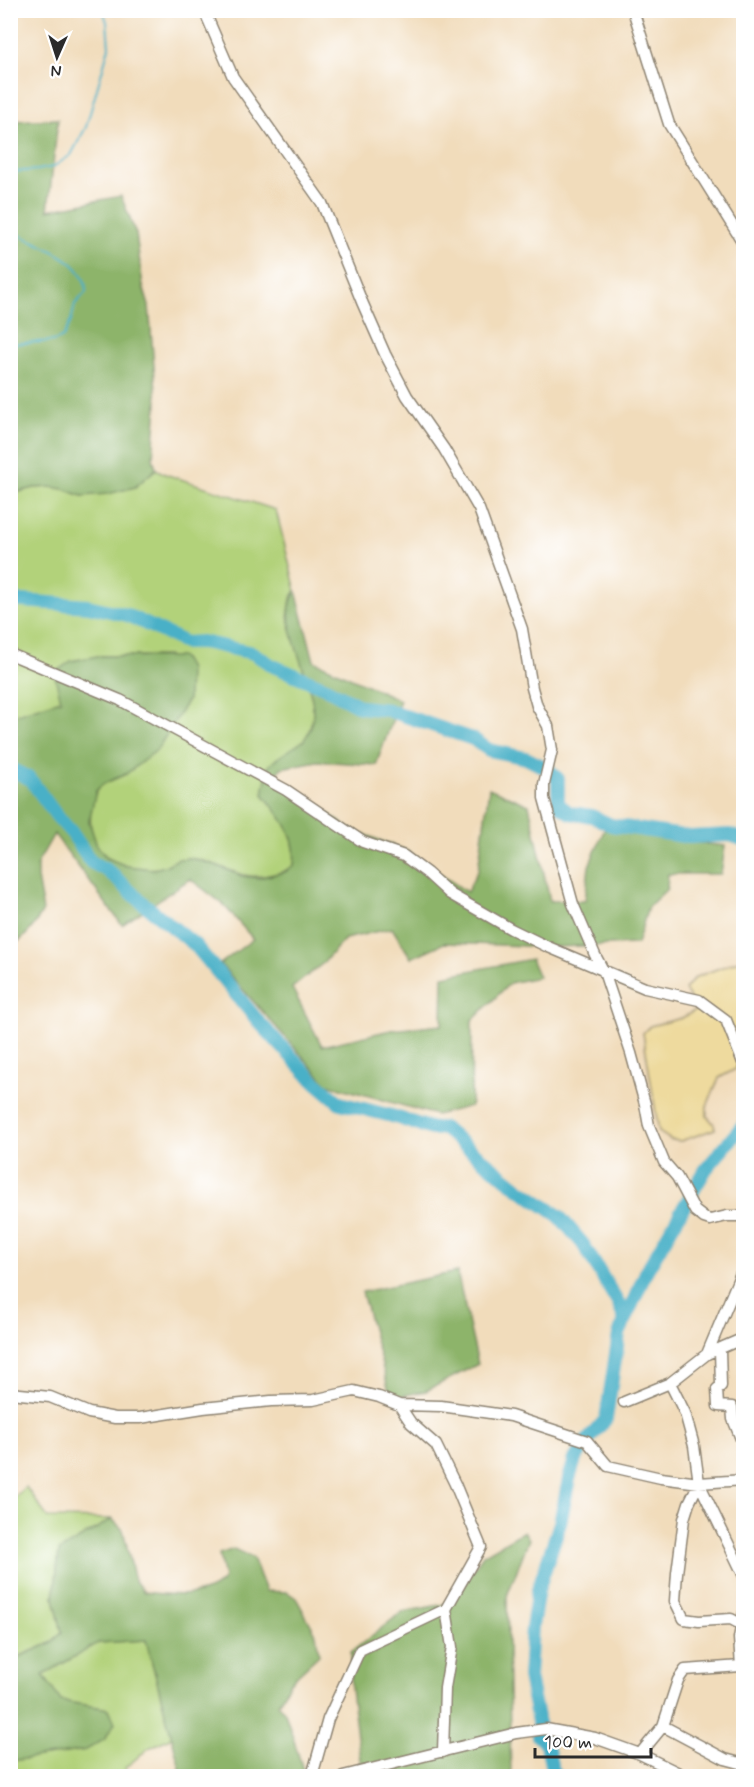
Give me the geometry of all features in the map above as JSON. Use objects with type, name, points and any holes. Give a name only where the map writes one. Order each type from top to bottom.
[{"type":"street","points":[[204,10],[233,77],[322,203],[385,354],[407,396],[444,449],[479,509],[522,629],[532,688],[537,706],[548,726],[552,750],[544,784],[544,798],[573,904],[604,972],[631,1053],[649,1126],[664,1162],[677,1177],[695,1211],[704,1218],[710,1220],[728,1216],[744,1216]]},
{"type":"street","points":[[633,10],[669,124],[744,244]]},
{"type":"street","points":[[10,654],[120,700],[286,790],[363,842],[404,856],[450,894],[511,929],[604,972],[645,988],[699,1000],[726,1020],[744,1065]]},
{"type":"street","points":[[707,1354],[744,1266]]},
{"type":"street","points":[[624,1402],[670,1383],[707,1354],[744,1338]]},
{"type":"street","points":[[720,1349],[721,1386],[717,1389],[718,1406],[732,1407],[744,1403]]},
{"type":"street","points":[[670,1383],[685,1413],[694,1446],[699,1483],[744,1576]]},
{"type":"street","points":[[10,1393],[50,1397],[89,1413],[115,1418],[140,1418],[203,1408],[271,1401],[313,1400],[354,1391],[399,1405],[441,1406],[511,1416],[587,1441],[608,1466],[661,1478],[699,1483],[744,1480]]},
{"type":"street","points":[[312,1776],[328,1719],[360,1650],[446,1609],[481,1547],[436,1445],[411,1423],[399,1405]]},
{"type":"street","points":[[732,1407],[733,1419],[744,1446]]},
{"type":"street","points":[[699,1483],[684,1519],[675,1601],[684,1619],[699,1622],[731,1619],[742,1625]]},
{"type":"street","points":[[442,1752],[445,1688],[452,1647],[446,1609]]},
{"type":"street","points":[[640,1754],[663,1726],[678,1680],[685,1670],[741,1666],[739,1638],[744,1613]]},
{"type":"street","points":[[663,1726],[725,1759],[744,1764]]},
{"type":"street","points":[[343,1776],[516,1733],[546,1729],[595,1738],[640,1754],[685,1776]]},
{"type":"green space","points":[[58,119],[48,210],[121,196],[136,234],[143,286],[149,306],[157,403],[153,458],[156,469],[135,487],[108,494],[82,496],[64,489],[50,487],[15,493],[11,500],[11,121]]},
{"type":"green space","points":[[156,469],[165,474],[276,510],[296,591],[291,598],[288,617],[313,703],[313,717],[307,737],[269,767],[263,794],[287,826],[293,844],[294,865],[279,873],[248,876],[209,862],[189,858],[159,868],[135,868],[117,863],[96,844],[91,826],[95,795],[104,784],[126,774],[168,656],[98,656],[71,661],[61,700],[11,716],[10,500],[15,493],[34,488],[64,489],[82,496],[135,487]]},
{"type":"green space","points":[[296,591],[314,661],[400,700],[376,765],[317,761],[281,768],[275,776],[350,829],[405,850],[467,892],[478,870],[489,788],[529,805],[550,901],[585,901],[589,866],[605,828],[657,838],[725,846],[721,874],[668,874],[667,889],[648,907],[637,944],[555,947],[444,943],[411,958],[392,928],[345,939],[322,964],[292,988],[322,1046],[391,1030],[442,1025],[443,976],[531,959],[539,977],[510,983],[472,1021],[471,1106],[436,1115],[327,1084],[220,964],[253,939],[223,904],[190,879],[122,925],[54,834],[37,864],[43,911],[25,936],[11,945],[11,716],[61,700],[54,673],[71,661],[98,656],[180,657],[189,669],[188,700],[157,750],[126,774],[103,784],[96,791],[89,821],[97,846],[107,858],[127,866],[154,869],[178,859],[190,858],[216,865],[242,876],[258,878],[285,872],[294,865],[295,854],[291,835],[282,818],[263,794],[268,767],[303,741],[312,724],[313,706],[309,686],[290,625],[290,607]]},
{"type":"green space","points":[[457,1272],[478,1364],[426,1391],[391,1398],[362,1292]]},
{"type":"green space","points":[[26,1487],[48,1518],[112,1519],[59,1552],[54,1598],[62,1632],[51,1643],[11,1660],[11,1500]]},
{"type":"green space","points":[[112,1519],[123,1530],[135,1581],[144,1592],[187,1594],[198,1593],[217,1586],[224,1579],[219,1554],[234,1549],[253,1558],[266,1591],[287,1592],[296,1598],[316,1634],[319,1655],[290,1682],[278,1704],[285,1712],[305,1776],[182,1776],[146,1640],[98,1643],[43,1675],[61,1701],[109,1709],[115,1723],[104,1740],[86,1750],[11,1761],[11,1660],[51,1643],[62,1632],[54,1598],[59,1551]]},
{"type":"green space","points":[[524,1531],[529,1539],[507,1596],[511,1776],[362,1776],[351,1689],[351,1652],[402,1612],[451,1603],[483,1555]]},
{"type":"green space","points":[[146,1640],[172,1737],[149,1748],[125,1768],[129,1776],[11,1776],[10,1761],[85,1750],[109,1709],[60,1701],[43,1675],[98,1643]]},
{"type":"sand","points":[[743,959],[743,1065],[719,1078],[707,1106],[707,1116],[715,1129],[681,1141],[671,1140],[659,1132],[643,1033],[650,1026],[682,1018],[696,1010],[685,989],[696,977]]},
{"type":"waterway","points":[[10,172],[53,167],[71,155],[86,127],[109,47],[107,22],[103,10]]},
{"type":"waterway","points":[[10,230],[69,261],[84,280],[86,292],[75,304],[71,321],[63,337],[54,341],[10,344]]},
{"type":"waterway","points":[[10,600],[88,606],[127,615],[186,643],[202,642],[253,653],[273,666],[324,687],[361,707],[388,710],[473,739],[489,750],[526,758],[548,769],[558,779],[558,804],[570,813],[592,816],[611,825],[690,837],[730,835],[744,840]]},
{"type":"waterway","points":[[10,768],[30,779],[72,833],[91,862],[108,871],[144,904],[195,945],[258,1021],[313,1080],[340,1103],[432,1129],[443,1128],[518,1188],[559,1216],[583,1244],[618,1303],[625,1320]]},
{"type":"waterway","points":[[556,1776],[546,1746],[538,1736],[538,1722],[529,1677],[532,1627],[538,1590],[560,1523],[569,1479],[575,1459],[606,1419],[619,1334],[647,1270],[706,1169],[744,1124]]}]
